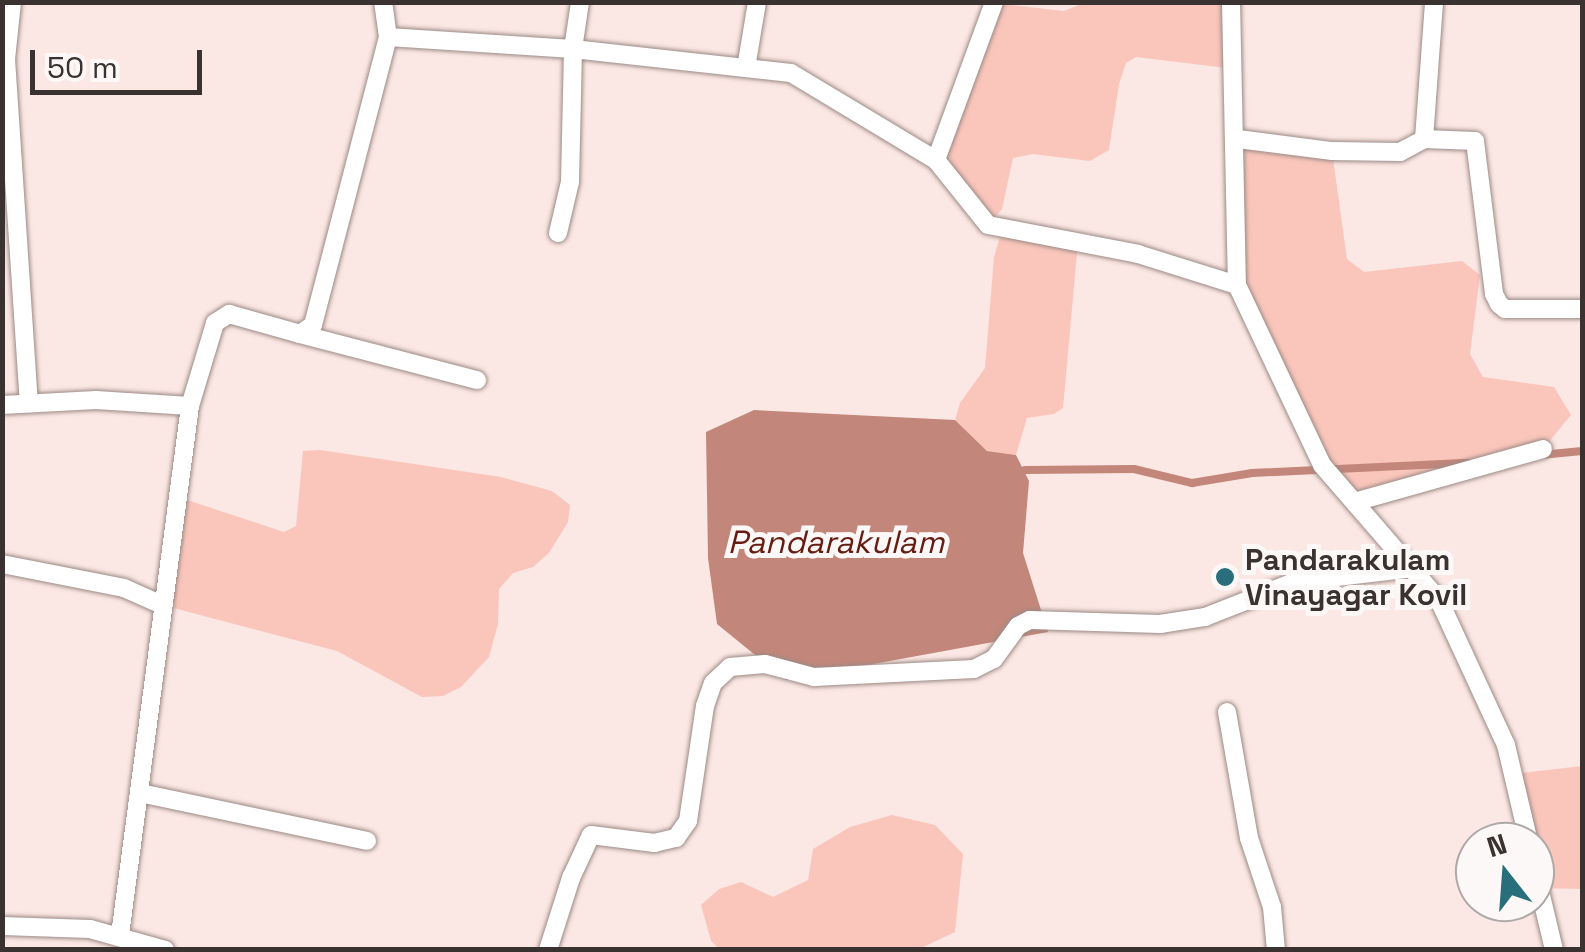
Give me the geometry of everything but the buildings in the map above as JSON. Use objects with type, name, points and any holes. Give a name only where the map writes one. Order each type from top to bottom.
[{"type":"street","points":[[12,2],[4,59],[29,401]]},
{"type":"street","points":[[300,334],[313,325],[388,37],[383,2]]},
{"type":"street","points":[[558,233],[570,182],[573,49],[580,2]]},
{"type":"street","points":[[746,68],[757,2]]},
{"type":"street","points":[[936,160],[994,2]]},
{"type":"street","points":[[1231,2],[1238,139],[1237,286],[1322,465],[1440,600],[1506,745],[1523,822]]},
{"type":"street","points":[[1424,139],[1434,2]]},
{"type":"street","points":[[388,37],[573,49],[791,72],[936,160],[988,226],[1138,254],[1237,286]]},
{"type":"street","points":[[1238,139],[1332,151],[1383,152],[1400,152],[1424,139],[1475,141],[1494,294],[1499,304],[1505,309],[1582,309]]},
{"type":"street","points":[[120,936],[190,406],[215,323],[229,314],[477,380]]},
{"type":"street","points":[[2,405],[29,401],[190,406]]},
{"type":"street","points":[[1358,502],[1543,449]]},
{"type":"street","points":[[2,564],[124,588],[162,605]]},
{"type":"street","points":[[548,950],[566,891],[591,835],[654,843],[676,838],[688,821],[704,706],[713,683],[730,667],[765,664],[814,677],[974,668],[994,660],[1018,626],[1030,620],[1160,624],[1205,618],[1294,582],[1413,568]]},
{"type":"street","points":[[1227,712],[1249,838],[1272,907],[1276,950]]},
{"type":"street","points":[[140,793],[367,842]]},
{"type":"street","points":[[1547,922],[1554,950]]},
{"type":"street","points":[[2,926],[90,928],[164,950]]},
{"type":"shaded area","points":[[994,3],[1064,11],[1084,3],[1231,3],[1235,69],[1136,57],[1126,63],[1109,150],[1090,161],[1033,154],[1013,158],[1002,209],[988,225],[936,160]]},
{"type":"shaded area","points":[[1238,139],[1332,151],[1347,259],[1364,272],[1462,261],[1480,275],[1470,354],[1483,377],[1554,387],[1571,415],[1543,449],[1358,501],[1322,465],[1237,285]]},
{"type":"shaded area","points":[[1002,230],[1076,241],[1077,253],[1063,408],[1054,414],[1027,418],[1016,455],[987,451],[955,420],[960,403],[985,368],[994,257]]},
{"type":"shaded area","points":[[320,450],[501,477],[552,491],[570,505],[568,522],[549,553],[533,567],[513,573],[499,589],[498,624],[489,657],[461,687],[443,696],[422,697],[337,651],[162,605],[178,497],[284,532],[296,526],[303,451]]},
{"type":"shaded area","points":[[1582,766],[1582,889],[1555,888],[1555,822],[1529,822],[1513,774]]},
{"type":"shaded area","points":[[892,815],[935,825],[963,854],[955,932],[917,950],[720,950],[711,941],[701,905],[719,889],[741,882],[773,897],[808,880],[813,849],[850,827]]},
{"type":"water","name":"Pandarakulam","points":[[754,410],[955,420],[987,451],[1016,455],[1029,481],[1023,553],[1048,632],[786,680],[717,624],[708,558],[706,432]]},
{"type":"waterway","points":[[1541,455],[1582,451]]},
{"type":"waterway","points":[[1025,470],[1134,469],[1192,483],[1252,473],[1468,463]]},
{"type":"place","name":"Pandarakulam Vinayagar Kovil","points":[[1225,577]]}]
